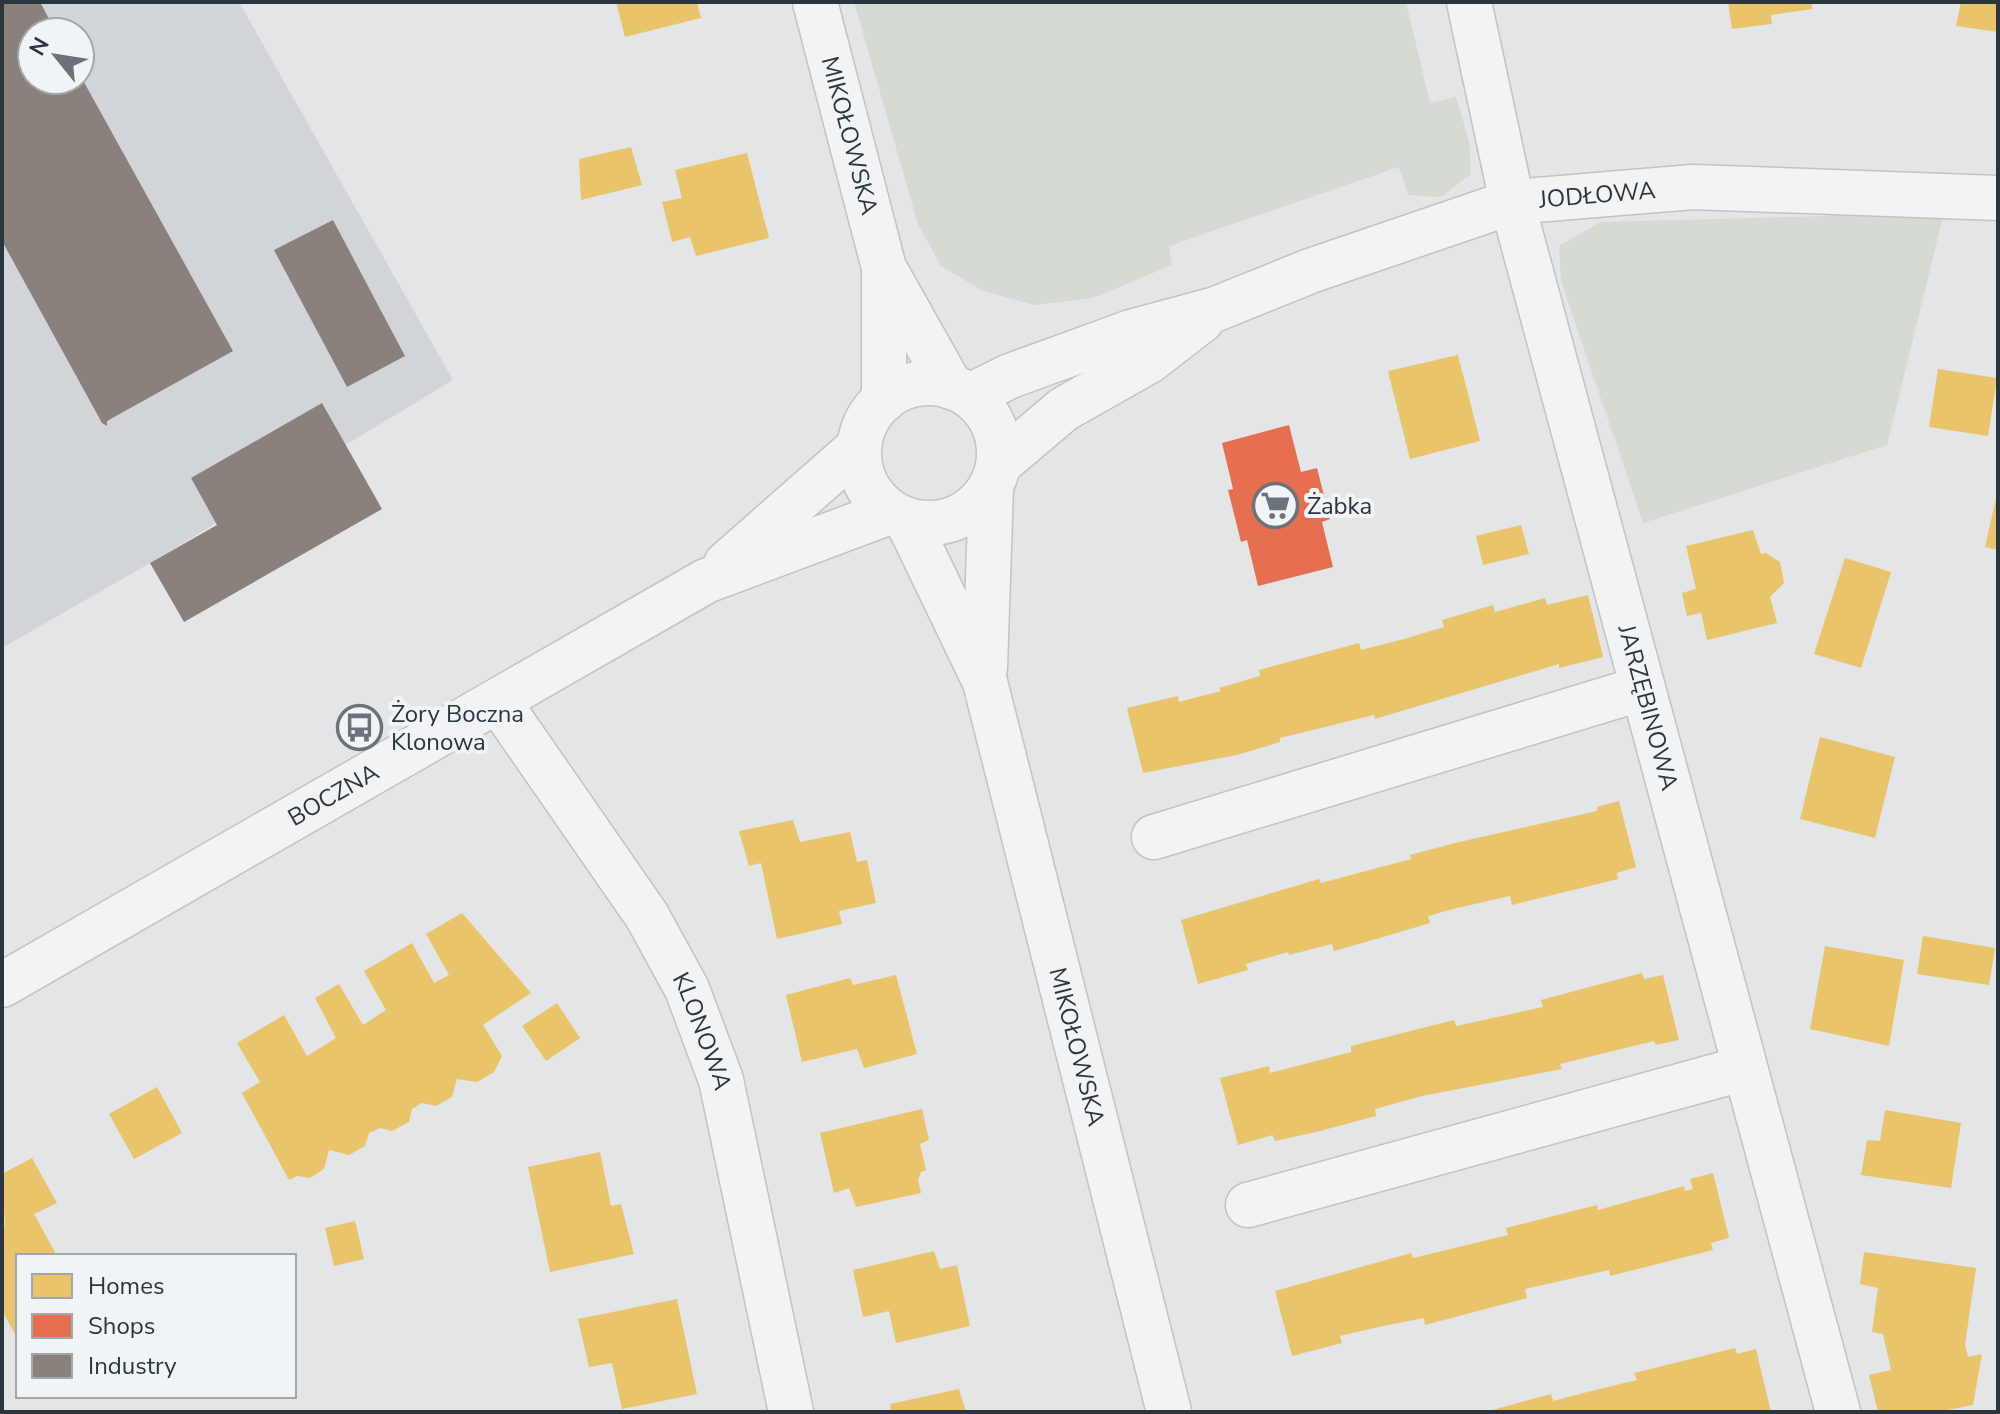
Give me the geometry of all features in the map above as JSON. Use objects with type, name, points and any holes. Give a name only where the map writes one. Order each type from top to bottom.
[{"type":"street","name":"MIKOŁOWSKA","points":[[815,2],[884,268],[884,400]]},
{"type":"street","name":"JARZĘBINOWA","points":[[1469,2],[1512,202],[1838,1412]]},
{"type":"street","name":"JODŁOWA","points":[[961,392],[1131,332],[1216,309],[1310,271],[1512,202],[1693,187],[1998,198]]},
{"type":"street","name":"MIKOŁOWSKA","points":[[884,268],[961,392]]},
{"type":"street","name":"JODŁOWA","points":[[995,476],[1064,409],[1149,361],[1216,309]]},
{"type":"street","points":[[916,384],[961,392],[994,426],[1000,445],[995,476],[976,507],[955,519],[931,524],[898,516],[866,484],[859,447],[867,421],[884,400],[916,384]]},
{"type":"street","name":"BOCZNA","points":[[2,985],[706,581],[859,447]]},
{"type":"street","name":"MIKOŁOWSKA","points":[[985,682],[995,476]]},
{"type":"street","name":"MIKOŁOWSKA","points":[[898,516],[985,682],[1169,1412]]},
{"type":"street","name":"BOCZNA","points":[[706,581],[898,516]]},
{"type":"street","points":[[1154,837],[1643,688]]},
{"type":"street","name":"KLONOWA","points":[[498,701],[647,916],[687,989],[721,1080],[791,1412]]},
{"type":"street","points":[[1248,1205],[1745,1068]]},
{"type":"shaded area","points":[[2,2],[239,2],[453,380],[150,563],[2,648]]},
{"type":"shaded area","points":[[854,2],[1406,2],[1430,103],[1456,97],[1469,141],[1471,174],[1441,197],[1408,195],[1399,167],[1169,246],[1172,265],[1093,298],[1034,305],[983,291],[941,266],[918,224]]},
{"type":"shaded area","points":[[1944,213],[1887,445],[1643,523],[1561,281],[1559,246],[1601,222]]},
{"type":"building: Homes","points":[[616,2],[697,2],[701,18],[625,37]]},
{"type":"building: Homes","points":[[1728,2],[1812,2],[1812,9],[1771,15],[1772,24],[1732,29]]},
{"type":"building: Homes","points":[[1961,2],[1998,2],[1998,32],[1956,26]]},
{"type":"building: Homes","points":[[631,147],[642,185],[581,200],[579,159]]},
{"type":"building: Homes","points":[[747,153],[769,238],[696,256],[690,237],[672,242],[662,202],[682,198],[675,170]]},
{"type":"building: Homes","points":[[1458,355],[1480,441],[1410,459],[1388,371]]},
{"type":"building: Homes","points":[[1938,369],[1997,378],[1988,436],[1929,427]]},
{"type":"building: Homes","points":[[1998,494],[1998,550],[1985,547]]},
{"type":"building: Homes","points":[[1521,525],[1529,554],[1483,565],[1476,536]]},
{"type":"building: Homes","points":[[1753,530],[1761,554],[1766,553],[1780,562],[1784,583],[1770,597],[1777,623],[1707,640],[1701,613],[1687,616],[1682,593],[1696,589],[1686,546]]},
{"type":"building: Homes","points":[[1845,558],[1891,572],[1861,668],[1814,654]]},
{"type":"building: Homes","points":[[1588,595],[1603,657],[1559,668],[1559,664],[1375,719],[1374,715],[1280,738],[1280,742],[1237,755],[1143,773],[1127,708],[1178,696],[1179,702],[1221,691],[1219,688],[1260,676],[1259,670],[1359,643],[1361,650],[1404,639],[1444,627],[1442,620],[1493,605],[1495,612],[1545,598],[1547,605]]},
{"type":"building: Homes","points":[[1820,737],[1895,757],[1875,838],[1800,819]]},
{"type":"building: Homes","points":[[1619,801],[1636,867],[1617,873],[1618,879],[1512,905],[1510,896],[1453,909],[1428,916],[1430,923],[1383,937],[1334,951],[1332,944],[1289,955],[1288,952],[1246,964],[1248,970],[1198,984],[1181,920],[1319,879],[1321,883],[1411,859],[1410,855],[1455,843],[1597,811],[1597,807]]},
{"type":"building: Homes","points":[[793,820],[800,842],[850,832],[857,862],[867,860],[876,903],[839,911],[842,924],[777,939],[761,863],[749,866],[739,831]]},
{"type":"building: Homes","points":[[462,913],[531,993],[483,1025],[502,1056],[494,1072],[477,1082],[457,1079],[452,1097],[436,1106],[422,1103],[412,1109],[409,1122],[392,1131],[380,1128],[369,1133],[365,1146],[349,1155],[329,1150],[324,1169],[310,1178],[297,1176],[289,1180],[242,1093],[260,1082],[237,1043],[284,1015],[307,1056],[336,1038],[315,998],[339,984],[363,1025],[386,1010],[364,971],[412,943],[434,983],[449,975],[426,934]]},
{"type":"building: Homes","points":[[1923,936],[1995,948],[1989,985],[1917,974]]},
{"type":"building: Homes","points":[[1825,946],[1904,960],[1889,1046],[1810,1029]]},
{"type":"building: Homes","points":[[1642,973],[1644,979],[1663,975],[1679,1040],[1656,1045],[1654,1041],[1560,1064],[1562,1069],[1422,1096],[1375,1109],[1376,1116],[1316,1132],[1275,1141],[1273,1135],[1238,1145],[1220,1078],[1269,1066],[1270,1073],[1351,1052],[1351,1046],[1454,1020],[1456,1026],[1543,1007],[1541,1000]]},
{"type":"building: Homes","points":[[896,975],[917,1054],[864,1068],[857,1049],[802,1062],[786,995],[850,978],[853,985]]},
{"type":"building: Homes","points":[[557,1003],[580,1038],[546,1061],[522,1026]]},
{"type":"building: Homes","points":[[157,1087],[182,1133],[134,1159],[109,1114]]},
{"type":"building: Homes","points":[[922,1109],[929,1140],[920,1144],[926,1170],[921,1172],[918,1180],[921,1193],[856,1207],[849,1188],[834,1193],[820,1133]]},
{"type":"building: Homes","points":[[1885,1110],[1961,1123],[1951,1188],[1861,1175],[1867,1140],[1880,1141]]},
{"type":"building: Homes","points":[[600,1152],[611,1206],[621,1204],[634,1254],[550,1272],[528,1167]]},
{"type":"building: Homes","points":[[32,1158],[57,1203],[34,1214],[56,1254],[16,1254],[15,1334],[2,1311],[2,1228],[5,1226],[2,1174]]},
{"type":"building: Homes","points":[[1713,1173],[1729,1238],[1711,1243],[1713,1250],[1610,1276],[1609,1270],[1525,1289],[1527,1298],[1425,1325],[1424,1318],[1340,1336],[1342,1343],[1292,1356],[1275,1291],[1411,1253],[1413,1258],[1508,1235],[1506,1228],[1597,1205],[1598,1210],[1684,1186],[1685,1191],[1693,1189],[1690,1179]]},
{"type":"building: Homes","points":[[355,1221],[364,1259],[334,1266],[325,1228]]},
{"type":"building: Homes","points":[[934,1251],[940,1269],[957,1265],[970,1326],[896,1343],[889,1311],[863,1317],[853,1270]]},
{"type":"building: Homes","points":[[1864,1252],[1976,1268],[1965,1345],[1968,1357],[1982,1354],[1973,1405],[1938,1412],[1878,1412],[1869,1375],[1891,1370],[1883,1334],[1872,1332],[1878,1288],[1860,1284]]},
{"type":"building: Homes","points":[[677,1299],[697,1394],[622,1409],[612,1363],[589,1367],[578,1319]]},
{"type":"building: Homes","points":[[1735,1348],[1737,1354],[1756,1349],[1771,1412],[1485,1412],[1551,1394],[1553,1401],[1637,1380],[1634,1373]]},
{"type":"building: Homes","points":[[959,1389],[966,1412],[891,1412],[890,1404]]},
{"type":"building: Shops","points":[[1289,425],[1301,472],[1317,468],[1330,519],[1322,522],[1333,567],[1258,586],[1247,540],[1241,542],[1228,490],[1233,489],[1222,443]]},
{"type":"building: Industry","points":[[2,2],[40,2],[47,16],[16,16],[16,96],[92,96],[233,351],[107,421],[107,426],[102,423],[2,241]]},
{"type":"building: Industry","points":[[333,220],[405,356],[347,387],[274,250]]},
{"type":"building: Industry","points":[[322,403],[382,509],[184,622],[150,563],[217,525],[191,478]]},
{"type":"place","name":"Żabka","points":[[1276,506]]},
{"type":"place","name":"Żory Boczna Klonowa","points":[[360,728]]}]
